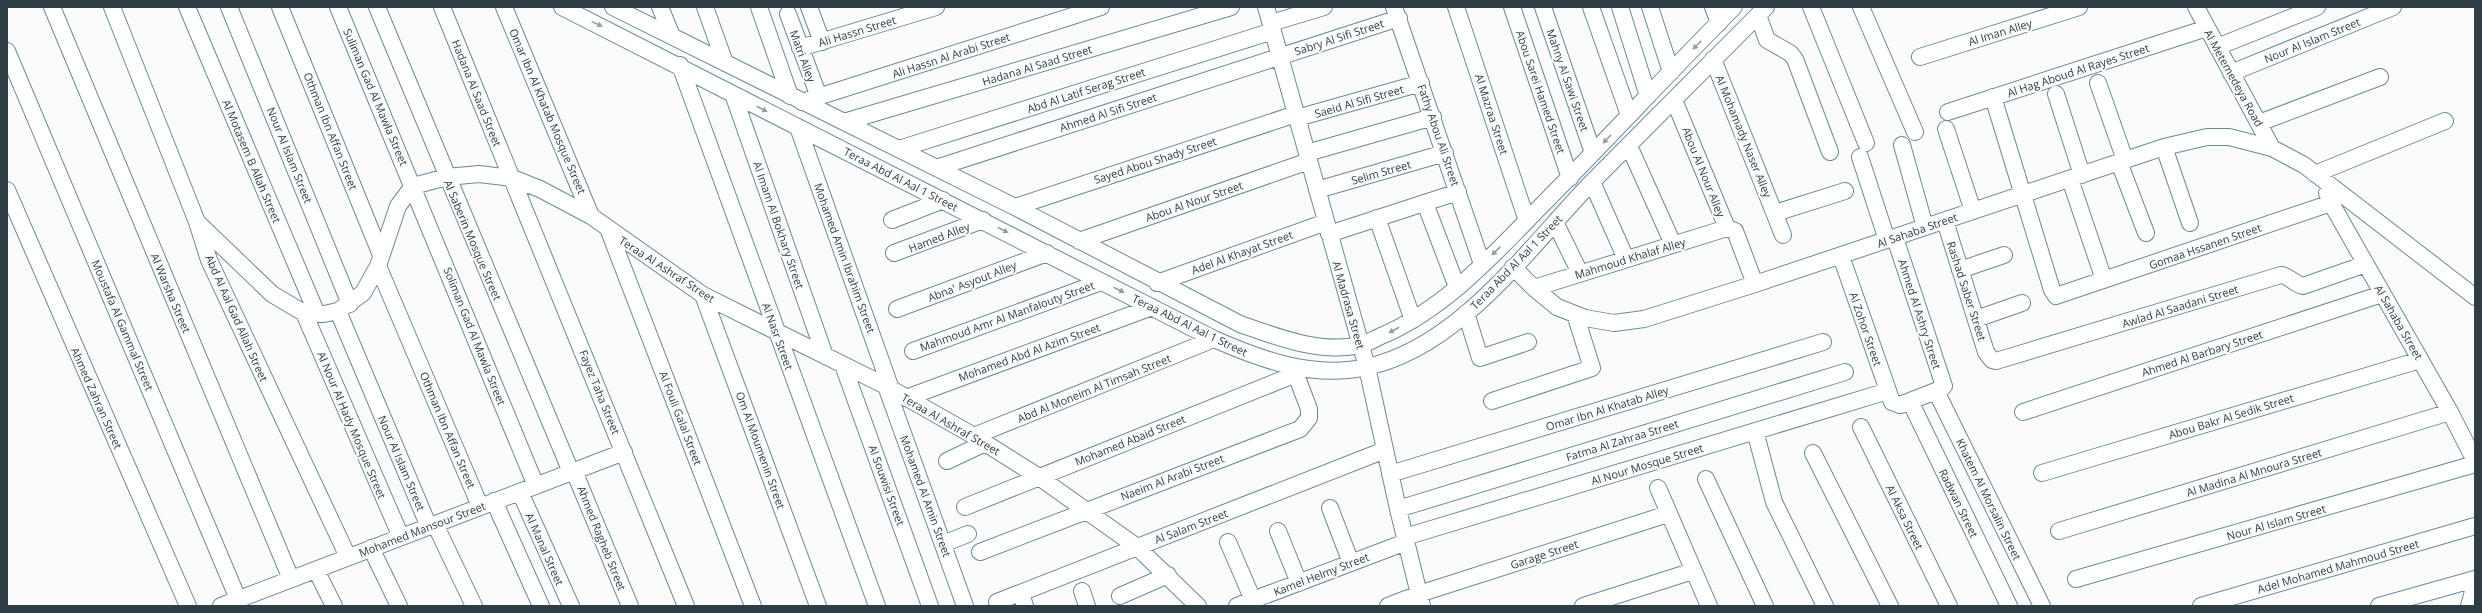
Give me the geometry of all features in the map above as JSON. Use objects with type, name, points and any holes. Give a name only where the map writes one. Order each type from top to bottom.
[{"type":"street","name":"Al Warsha Street","points":[[52,7],[291,579]]},
{"type":"street","name":"Abd Al Aal Gad Allah Street","points":[[112,7],[197,222],[217,279],[348,557]]},
{"type":"street","name":"Al Motasem B Allah Street","points":[[187,7],[310,314]]},
{"type":"street","name":"Nour Al Islam Street","points":[[229,7],[344,307],[432,525],[474,606]]},
{"type":"street","name":"Othman Ibn Affan Street","points":[[280,7],[380,261],[487,504],[541,606]]},
{"type":"street","name":"Suliman Gad Al Mawla Street","points":[[338,7],[413,186]]},
{"type":"street","name":"Al Saberin Mosque Street","points":[[377,7],[447,177],[573,471]]},
{"type":"street","name":"Hadana Al Saad Street","points":[[442,7],[512,178]]},
{"type":"street","name":"Omar Ibn Al Khatab Mosque Street","points":[[504,7],[591,216]]},
{"type":"street","name":"Teraa Abd Al Aal 1 Street","points":[[562,7],[680,65],[733,94],[1214,339],[1294,370],[1315,371],[1340,371],[1367,367],[1419,346],[1449,328],[1513,267],[1592,182],[1762,11]]},
{"type":"street","name":"Teraa Abd Al Aal 1 Street","points":[[613,7],[628,11],[710,56],[1015,206],[1157,283],[1240,324],[1280,338],[1312,345],[1361,345],[1413,320],[1457,287],[1510,238],[1570,178],[1734,7]]},
{"type":"street","points":[[660,7],[672,36]]},
{"type":"street","points":[[705,7],[725,63]]},
{"type":"street","points":[[759,7],[796,99]]},
{"type":"street","points":[[809,7],[822,42]]},
{"type":"street","name":"Ali Hassn Street","points":[[800,48],[936,7]]},
{"type":"street","name":"Ali Hassn Al Arabi Street","points":[[796,99],[819,97],[1101,7]]},
{"type":"street","name":"Hadana Al Saad Street","points":[[844,122],[1231,7]]},
{"type":"street","name":"Al Madrasa Street","points":[[1266,7],[1367,367],[1405,540],[1421,600]]},
{"type":"street","name":"Abd Al Latif Serag Street","points":[[899,149],[1272,27],[1324,7]]},
{"type":"street","name":"Al Mazraa Street","points":[[1456,7],[1527,220]]},
{"type":"street","name":"Abou Sarei Hamed Street","points":[[1512,7],[1570,178]]},
{"type":"street","name":"Mahny Al Sawi Street","points":[[1543,7],[1593,153]]},
{"type":"street","points":[[1591,7],[1629,116]]},
{"type":"street","points":[[1620,7],[1648,96]]},
{"type":"street","points":[[1650,7],[1671,72]]},
{"type":"street","points":[[1713,7],[1719,23]]},
{"type":"street","name":"Ahmed Al Ashry Street","points":[[1811,7],[1863,150],[1891,239],[1943,383],[1939,390]]},
{"type":"street","points":[[1861,7],[1915,132]]},
{"type":"street","name":"Al Iman Alley","points":[[1920,57],[2079,7]]},
{"type":"street","name":"Al Metemedeya Road","points":[[2196,7],[2272,148]]},
{"type":"street","points":[[2217,47],[2317,7]]},
{"type":"street","name":"Nour Al Islam Street","points":[[2231,72],[2393,7]]},
{"type":"street","points":[[1762,11],[1767,40],[1790,53],[1795,59],[1830,152]]},
{"type":"street","name":"Sabry Al Sifi Street","points":[[1280,57],[1396,12]]},
{"type":"street","name":"Fathy Abou Ali Street","points":[[1396,12],[1482,264]]},
{"type":"street","name":"Matri Alley","points":[[788,14],[819,97]]},
{"type":"street","name":"Al Hag Aboud Al Rayes Street","points":[[1948,112],[2207,28]]},
{"type":"street","name":"Moustafa Al Gammal Street","points":[[7,51],[238,599]]},
{"type":"street","points":[[700,76],[710,56]]},
{"type":"street","name":"Ahmed Al Sifi Street","points":[[936,168],[1280,57]]},
{"type":"street","name":"Al Mohamady Naser Alley","points":[[1713,59],[1783,235]]},
{"type":"street","name":"Al Nasr Street","points":[[680,65],[877,606]]},
{"type":"street","points":[[2259,123],[2380,77]]},
{"type":"street","name":"Saeid Al Sifi Street","points":[[1296,116],[1421,83]]},
{"type":"street","points":[[2098,83],[2146,233]]},
{"type":"street","name":"Al Imam Al Bokhary Street","points":[[733,94],[825,356]]},
{"type":"street","points":[[2056,94],[2076,177],[2104,280]]},
{"type":"street","points":[[1994,97],[2022,195]]},
{"type":"street","name":"Abou Al Nour Alley","points":[[1674,100],[1726,228],[1734,232],[1755,284]]},
{"type":"street","name":"Sayed Abou Shady Street","points":[[1015,206],[1296,116]]},
{"type":"street","points":[[1308,157],[1433,117]]},
{"type":"street","points":[[2321,178],[2445,121]]},
{"type":"street","name":"Mohamed Amin Ibrahim Street","points":[[798,127],[889,387]]},
{"type":"street","points":[[1946,129],[1973,211]]},
{"type":"street","name":"Al Sahaba Street","points":[[1513,267],[1534,288],[1557,307],[1584,318],[1614,323],[1644,319],[1841,256],[2164,147],[2185,141],[2222,137],[2251,141],[2272,148],[2290,157],[2321,178],[2475,297]]},
{"type":"street","points":[[1629,146],[1673,244]]},
{"type":"street","points":[[1902,146],[1925,227]]},
{"type":"street","points":[[2164,147],[2190,223]]},
{"type":"street","name":"Selim Street","points":[[1317,190],[1445,153]]},
{"type":"street","name":"Abou Al Nour Street","points":[[1079,241],[1308,157]]},
{"type":"street","name":"Teraa Al Ashraf Street","points":[[413,186],[447,177],[479,174],[512,178],[540,189],[591,216],[609,231],[703,295],[889,387],[1039,477],[1137,547],[1168,575],[1198,606]]},
{"type":"street","name":"Fayez Taha Street","points":[[512,178],[686,606]]},
{"type":"street","name":"Al Sahaba Street","points":[[2321,178],[2331,203],[2450,412],[2475,463]]},
{"type":"street","points":[[1592,182],[1626,259]]},
{"type":"street","points":[[197,222],[272,294],[310,314],[344,307],[363,293],[380,261],[398,206],[413,186]]},
{"type":"street","name":"Soliman Gad Al Mawla Street","points":[[413,186],[536,486]]},
{"type":"street","name":"Ahmed Zahran Street","points":[[7,190],[188,606]]},
{"type":"street","points":[[1775,213],[1845,191]]},
{"type":"street","name":"Adel Al Khayat Street","points":[[1157,283],[1327,228],[1377,218],[1458,192]]},
{"type":"street","name":"Gomaa Hssanen Street","points":[[2022,195],[2053,293],[2059,296],[2331,203]]},
{"type":"street","points":[[892,220],[943,200]]},
{"type":"street","points":[[1425,203],[1457,287]]},
{"type":"street","points":[[1377,218],[1413,320]]},
{"type":"street","name":"Hamed Alley","points":[[894,253],[983,220]]},
{"type":"street","name":"Rashad Saber Street","points":[[1945,221],[1986,352],[1992,360]]},
{"type":"street","points":[[1555,222],[1580,273]]},
{"type":"street","name":"Mahmoud Khalaf Alley","points":[[1534,288],[1726,228]]},
{"type":"street","name":"Al Fouli Galal Street","points":[[609,231],[753,606]]},
{"type":"street","points":[[1510,238],[1527,252]]},
{"type":"street","name":"Abna' Asyout Alley","points":[[897,309],[1047,253]]},
{"type":"street","points":[[1960,270],[2004,255]]},
{"type":"street","name":"Al Zohor Street","points":[[1841,256],[1890,396]]},
{"type":"street","name":"Awlad Al Saadani Street","points":[[1992,360],[2002,361],[2281,275],[2286,276],[2296,284],[2303,286],[2366,264]]},
{"type":"street","name":"Mahmoud Amr Al Manfalouty Street","points":[[913,351],[1101,282]]},
{"type":"street","name":"Ahmed Al Barbary Street","points":[[2022,412],[2382,294]]},
{"type":"street","name":"Om Al Moumenin Street","points":[[703,295],[818,606]]},
{"type":"street","points":[[1976,319],[2022,303]]},
{"type":"street","name":"Mohamed Abd Al Azim Street","points":[[906,398],[1152,307]]},
{"type":"street","points":[[1466,313],[1480,358],[1528,342]]},
{"type":"street","name":"Al Nour Al Hady Mosque Street","points":[[310,314],[401,537]]},
{"type":"street","points":[[1492,402],[1593,367],[1575,314]]},
{"type":"street","name":"Abd Al Moneim Al Timsah Street","points":[[948,461],[979,440],[1214,339]]},
{"type":"street","name":"Omar Ibn Al Khatab Alley","points":[[1390,474],[1823,342]]},
{"type":"street","name":"Abou Bakr Al Sedik Street","points":[[2042,473],[2420,360]]},
{"type":"street","name":"Al Souwisi Street","points":[[843,365],[930,606]]},
{"type":"street","name":"Mohamed Abaid Street","points":[[965,507],[1294,370]]},
{"type":"street","name":"Naeim Al Arabi Street","points":[[980,552],[1085,510],[1300,429],[1309,418],[1309,409],[1294,370]]},
{"type":"street","name":"Fatma Al Zahraa Street","points":[[1398,509],[1846,372]]},
{"type":"street","name":"Mohamed Al Amin Street","points":[[889,387],[965,606]]},
{"type":"street","name":"Al Nour Mosque Street","points":[[1405,540],[1755,432],[1890,396],[1900,404],[1939,390]]},
{"type":"street","name":"Khatem Al Morsalin Street","points":[[1939,390],[2042,606]]},
{"type":"street","name":"Radwan Street","points":[[1910,401],[2009,606]]},
{"type":"street","name":"Al Madina Al Mnoura Street","points":[[2059,531],[2450,412]]},
{"type":"street","name":"Al Aksa Street","points":[[1861,427],[1949,606]]},
{"type":"street","points":[[1755,432],[1774,502],[1825,606]]},
{"type":"street","name":"Al Salam Street","points":[[997,602],[1023,599],[1137,547],[1385,450]]},
{"type":"street","name":"Mohamed Mansour Street","points":[[221,606],[624,452]]},
{"type":"street","points":[[1813,453],[1890,606]]},
{"type":"street","name":"Nour Al Islam Street","points":[[2076,580],[2475,463]]},
{"type":"street","name":"Ahmed Ragheb Street","points":[[573,471],[630,606]]},
{"type":"street","points":[[1706,479],[1765,606]]},
{"type":"street","points":[[1658,488],[1709,606]]},
{"type":"street","name":"Al Manal Street","points":[[520,492],[571,606]]},
{"type":"street","points":[[1330,508],[1351,563]]},
{"type":"street","name":"Garage Street","points":[[1388,606],[1421,600],[1668,514]]},
{"type":"street","name":"Adel Mohamed Mahmoud Street","points":[[2201,606],[2475,526]]},
{"type":"street","points":[[1278,531],[1299,583]]},
{"type":"street","points":[[943,544],[968,534]]},
{"type":"street","name":"Kamel Helmy Street","points":[[1237,606],[1351,563],[1405,540]]},
{"type":"street","points":[[1228,542],[1253,600]]},
{"type":"street","points":[[371,548],[399,606]]},
{"type":"street","points":[[316,570],[334,606]]},
{"type":"street","points":[[1583,606],[1693,571]]},
{"type":"street","points":[[1120,596],[1168,575]]},
{"type":"street","points":[[2380,606],[2475,579]]},
{"type":"street","points":[[2468,606],[2475,584]]}]
